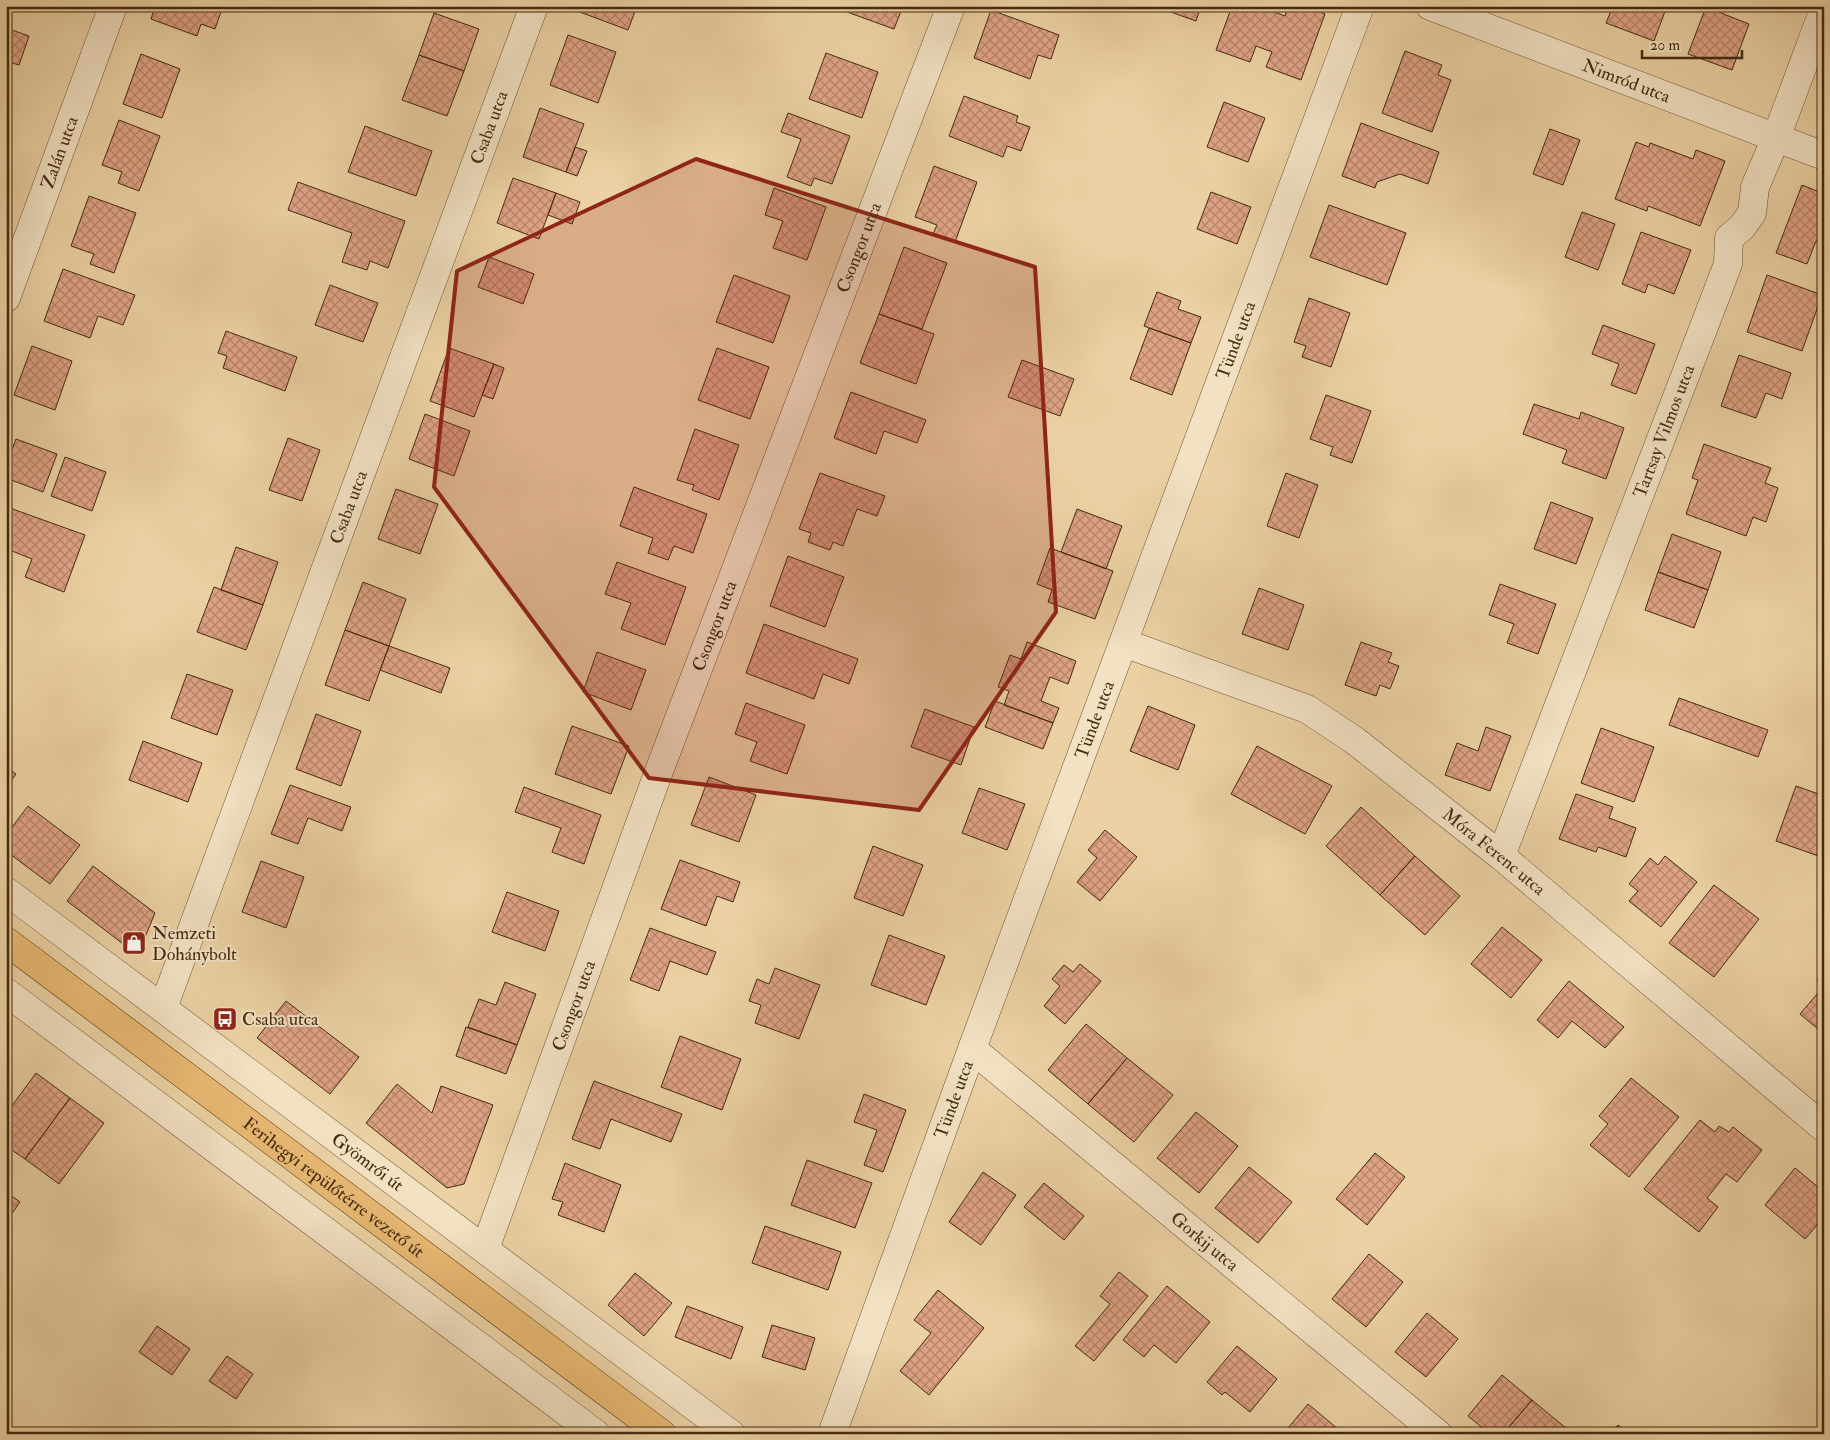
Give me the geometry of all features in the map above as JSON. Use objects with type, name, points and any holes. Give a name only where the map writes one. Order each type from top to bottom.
[{"type":"main road","name":"Ferihegyi repülőtérre vezető út","points":[[6,941],[662,1434]]},
{"type":"street","name":"Zalán utca","points":[[6,298],[113,6]]},
{"type":"street","name":"Csaba utca","points":[[163,1008],[534,6]]},
{"type":"street","name":"Csongor utca","points":[[485,1249],[659,771],[952,6]]},
{"type":"street","name":"Tünde utca","points":[[832,1434],[972,1049],[1360,6]]},
{"type":"street","name":"Nimród utca","points":[[1430,6],[1824,156]]},
{"type":"street","name":"Tartsay Vilmos utca","points":[[1501,856],[1728,264],[1729,238],[1742,227],[1752,213],[1755,187],[1776,138],[1824,9]]},
{"type":"street","name":"Móra Ferenc utca","points":[[1124,643],[1307,709],[1354,740],[1501,856],[1824,1128]]},
{"type":"street","name":"Gyömrői út","points":[[6,891],[731,1434]]},
{"type":"street","points":[[6,992],[596,1434]]},
{"type":"street","name":"Gorkij utca","points":[[972,1049],[1438,1434]]},
{"type":"highlighted area","points":[[696,159],[1035,267],[1056,612],[919,810],[649,778],[434,487],[457,271]]},
{"type":"building","points":[[155,6],[223,6],[215,29],[201,24],[197,36],[151,19]]},
{"type":"building","points":[[579,6],[637,6],[628,30],[577,11]]},
{"type":"building","points":[[849,6],[903,6],[894,29],[847,12]]},
{"type":"building","points":[[1154,6],[1201,6],[1196,21]]},
{"type":"building","points":[[1232,6],[1270,6],[1269,10],[1285,16],[1288,6],[1304,6],[1325,14],[1301,80],[1266,67],[1272,52],[1256,46],[1250,62],[1216,50]]},
{"type":"building","points":[[1613,6],[1667,6],[1654,41],[1606,23]]},
{"type":"building","points":[[1706,7],[1749,24],[1732,70],[1688,54]]},
{"type":"building","points":[[991,10],[1059,35],[1051,59],[1038,55],[1030,79],[974,58]]},
{"type":"building","points":[[434,13],[479,29],[464,71],[419,55]]},
{"type":"building","points":[[6,28],[29,36],[19,65],[6,61]]},
{"type":"building","points":[[568,35],[616,52],[598,103],[550,85]]},
{"type":"building","points":[[1405,51],[1442,65],[1438,75],[1451,80],[1432,132],[1382,113]]},
{"type":"building","points":[[826,53],[878,72],[862,118],[809,99]]},
{"type":"building","points":[[141,54],[180,69],[162,118],[123,104]]},
{"type":"building","points":[[419,55],[464,71],[447,116],[402,100]]},
{"type":"building","points":[[964,96],[1018,116],[1016,122],[1030,127],[1021,151],[1007,146],[1003,157],[949,136]]},
{"type":"building","points":[[1224,102],[1265,118],[1248,162],[1207,147]]},
{"type":"building","points":[[540,108],[584,124],[566,172],[523,157]]},
{"type":"building","points":[[788,113],[850,136],[832,184],[814,178],[811,186],[787,177],[801,139],[781,132]]},
{"type":"building","points":[[119,120],[160,136],[139,191],[118,183],[122,172],[102,165]]},
{"type":"building","points":[[1361,123],[1439,152],[1428,184],[1400,174],[1377,182],[1375,188],[1342,176]]},
{"type":"building","points":[[365,126],[432,151],[416,196],[348,172]]},
{"type":"building","points":[[1550,129],[1580,140],[1563,185],[1533,174]]},
{"type":"building","points":[[1636,142],[1649,147],[1650,143],[1693,159],[1696,150],[1725,161],[1700,226],[1648,206],[1647,211],[1615,199]]},
{"type":"building","points":[[575,147],[587,151],[577,176],[566,172]]},
{"type":"building","points":[[934,166],[977,182],[955,242],[933,234],[937,225],[915,217]]},
{"type":"building","points":[[513,178],[556,193],[539,239],[497,223]]},
{"type":"building","points":[[298,182],[405,221],[388,268],[370,261],[367,270],[342,262],[352,233],[288,210]]},
{"type":"building","points":[[1802,185],[1824,194],[1824,220],[1822,224],[1824,225],[1824,244],[1816,241],[1807,264],[1776,253]]},
{"type":"building","points":[[774,188],[826,207],[807,260],[773,248],[783,221],[765,215]]},
{"type":"building","points":[[1211,192],[1251,207],[1237,244],[1197,229]]},
{"type":"building","points":[[556,193],[580,202],[572,224],[548,215]]},
{"type":"building","points":[[89,196],[136,213],[114,273],[90,264],[94,254],[71,246]]},
{"type":"building","points":[[1329,205],[1406,233],[1387,285],[1310,257]]},
{"type":"building","points":[[1582,212],[1615,224],[1598,270],[1565,257]]},
{"type":"building","points":[[1641,232],[1691,250],[1674,294],[1648,284],[1645,293],[1622,284]]},
{"type":"building","points":[[904,247],[947,263],[922,329],[879,314]]},
{"type":"building","points":[[489,257],[534,274],[523,304],[478,287]]},
{"type":"building","points":[[63,269],[135,295],[123,325],[98,316],[90,338],[44,321]]},
{"type":"building","points":[[734,275],[790,296],[773,343],[716,322]]},
{"type":"building","points":[[1767,275],[1822,295],[1802,351],[1747,332]]},
{"type":"building","points":[[330,285],[378,303],[363,342],[315,325]]},
{"type":"building","points":[[1157,292],[1181,301],[1178,309],[1201,317],[1191,343],[1144,326]]},
{"type":"building","points":[[1309,298],[1350,313],[1331,367],[1302,357],[1306,346],[1294,342]]},
{"type":"building","points":[[879,314],[934,334],[916,384],[860,363]]},
{"type":"building","points":[[1603,325],[1655,344],[1636,394],[1611,385],[1619,364],[1592,354]]},
{"type":"building","points":[[1149,328],[1191,343],[1172,395],[1130,379]]},
{"type":"building","points":[[226,331],[297,357],[285,391],[223,368],[227,356],[218,353]]},
{"type":"building","points":[[32,346],[72,361],[55,410],[14,395]]},
{"type":"building","points":[[449,348],[494,364],[474,417],[430,401]]},
{"type":"building","points":[[717,348],[769,367],[750,419],[698,400]]},
{"type":"building","points":[[1739,355],[1791,373],[1782,399],[1766,393],[1756,418],[1721,406]]},
{"type":"building","points":[[1022,360],[1074,379],[1060,416],[1008,397]]},
{"type":"building","points":[[494,364],[504,368],[493,399],[482,395]]},
{"type":"building","points":[[851,392],[926,420],[917,443],[884,431],[876,454],[834,438]]},
{"type":"building","points":[[1326,395],[1371,411],[1352,463],[1330,455],[1333,447],[1310,439]]},
{"type":"building","points":[[1534,404],[1579,419],[1581,412],[1624,428],[1606,479],[1562,463],[1567,450],[1523,434]]},
{"type":"building","points":[[425,414],[470,431],[454,476],[409,459]]},
{"type":"building","points":[[695,429],[739,445],[719,500],[692,490],[694,485],[677,480]]},
{"type":"building","points":[[288,438],[320,450],[302,501],[269,490]]},
{"type":"building","points":[[16,439],[57,454],[43,492],[6,478],[6,465]]},
{"type":"building","points":[[1704,444],[1771,468],[1765,483],[1778,488],[1766,522],[1753,517],[1746,536],[1686,514],[1698,480],[1692,478]]},
{"type":"building","points":[[65,457],[106,472],[92,511],[51,496]]},
{"type":"building","points":[[820,473],[885,496],[877,516],[857,509],[843,546],[833,542],[830,550],[808,542],[811,533],[799,529]]},
{"type":"building","points":[[1286,473],[1318,485],[1299,538],[1267,526]]},
{"type":"building","points":[[634,487],[707,514],[693,553],[674,546],[668,560],[648,553],[653,538],[620,526]]},
{"type":"building","points":[[396,489],[438,504],[420,554],[378,539]]},
{"type":"building","points":[[1551,502],[1593,518],[1576,564],[1534,549]]},
{"type":"building","points":[[7,507],[85,535],[64,592],[25,577],[32,559],[12,551],[6,566]]},
{"type":"building","points":[[1077,509],[1122,526],[1106,569],[1061,552]]},
{"type":"building","points":[[1672,534],[1721,552],[1708,590],[1658,572]]},
{"type":"building","points":[[236,547],[278,562],[263,605],[221,590]]},
{"type":"building","points":[[1050,548],[1113,571],[1095,619],[1048,602],[1052,590],[1037,584]]},
{"type":"building","points":[[788,556],[844,577],[825,627],[770,606]]},
{"type":"building","points":[[617,562],[686,587],[665,645],[621,629],[631,603],[605,594]]},
{"type":"building","points":[[1658,572],[1708,590],[1694,628],[1645,610]]},
{"type":"building","points":[[363,582],[406,599],[389,646],[345,630]]},
{"type":"building","points":[[1500,584],[1556,604],[1538,654],[1507,643],[1514,624],[1489,615]]},
{"type":"building","points":[[214,587],[263,605],[246,650],[197,632]]},
{"type":"building","points":[[1259,588],[1304,605],[1288,650],[1242,634]]},
{"type":"building","points":[[764,624],[858,659],[849,684],[823,674],[814,699],[746,673]]},
{"type":"building","points":[[345,630],[389,646],[369,701],[325,685]]},
{"type":"building","points":[[1027,642],[1076,661],[1068,684],[1050,677],[1041,701],[1059,708],[1053,723],[1004,705],[1009,691],[998,687],[1010,655],[1021,659]]},
{"type":"building","points":[[1361,642],[1392,653],[1388,662],[1399,666],[1390,689],[1380,685],[1376,696],[1345,685]]},
{"type":"building","points":[[389,646],[450,668],[441,693],[380,670]]},
{"type":"building","points":[[597,652],[646,670],[631,710],[583,692]]},
{"type":"building","points":[[187,674],[233,690],[217,735],[171,718]]},
{"type":"building","points":[[1679,698],[1768,730],[1758,757],[1669,725]]},
{"type":"building","points":[[995,701],[1053,723],[1043,749],[985,727]]},
{"type":"building","points":[[746,703],[805,725],[787,774],[750,761],[757,742],[735,734]]},
{"type":"building","points":[[1148,706],[1195,725],[1178,770],[1130,751]]},
{"type":"building","points":[[925,709],[974,727],[961,765],[911,747]]},
{"type":"building","points":[[316,714],[361,731],[341,786],[296,769]]},
{"type":"building","points":[[572,726],[629,746],[611,794],[555,774]]},
{"type":"building","points":[[1486,727],[1511,736],[1490,791],[1445,775],[1457,743],[1478,751]]},
{"type":"building","points":[[1601,728],[1654,747],[1634,802],[1581,783]]},
{"type":"building","points":[[143,741],[202,763],[188,802],[129,780]]},
{"type":"building","points":[[1257,746],[1332,786],[1305,834],[1231,794]]},
{"type":"building","points":[[6,767],[16,774],[6,788]]},
{"type":"building","points":[[709,777],[756,795],[739,842],[691,825]]},
{"type":"building","points":[[290,785],[351,807],[342,831],[308,818],[298,844],[271,834]]},
{"type":"building","points":[[1796,786],[1824,796],[1824,827],[1821,833],[1824,834],[1824,858],[1776,841]]},
{"type":"building","points":[[524,787],[601,815],[584,864],[552,852],[561,828],[515,812]]},
{"type":"building","points":[[979,788],[1025,804],[1007,850],[962,833]]},
{"type":"building","points":[[1576,794],[1613,807],[1609,818],[1636,828],[1626,857],[1598,847],[1596,852],[1559,839]]},
{"type":"building","points":[[28,806],[80,845],[50,884],[6,851],[6,835]]},
{"type":"building","points":[[1361,807],[1415,856],[1380,895],[1326,846]]},
{"type":"building","points":[[1105,830],[1137,857],[1100,901],[1077,882],[1097,858],[1088,850]]},
{"type":"building","points":[[873,846],[923,865],[903,916],[854,898]]},
{"type":"building","points":[[1415,856],[1460,896],[1425,935],[1380,895]]},
{"type":"building","points":[[1665,856],[1697,882],[1661,927],[1629,901],[1638,891],[1629,884],[1650,858],[1658,865]]},
{"type":"building","points":[[680,860],[740,882],[733,902],[717,896],[706,926],[661,909]]},
{"type":"building","points":[[261,861],[304,877],[286,928],[242,912]]},
{"type":"building","points":[[93,866],[155,913],[141,947],[131,950],[67,901]]},
{"type":"building","points":[[1714,885],[1759,919],[1714,977],[1669,943]]},
{"type":"building","points":[[507,892],[559,911],[545,951],[492,932]]},
{"type":"building","points":[[1502,927],[1542,960],[1511,998],[1471,964]]},
{"type":"building","points":[[650,928],[716,952],[707,975],[670,961],[659,991],[630,980]]},
{"type":"building","points":[[889,935],[945,956],[926,1005],[871,985]]},
{"type":"building","points":[[1080,964],[1101,981],[1065,1024],[1044,1006],[1060,986],[1052,979],[1064,965],[1073,972]]},
{"type":"building","points":[[775,968],[820,985],[799,1039],[755,1023],[761,1005],[749,1001],[757,979],[769,984]]},
{"type":"building","points":[[1824,971],[1824,986],[1817,980]]},
{"type":"building","points":[[1569,981],[1624,1027],[1605,1048],[1572,1021],[1558,1038],[1537,1020]]},
{"type":"building","points":[[505,982],[536,994],[517,1045],[468,1027],[479,999],[496,1005]]},
{"type":"building","points":[[1824,986],[1824,1034],[1800,1014]]},
{"type":"building","points":[[286,1001],[359,1057],[330,1094],[257,1038]]},
{"type":"building","points":[[1086,1024],[1127,1058],[1088,1104],[1048,1070]]},
{"type":"building","points":[[466,1027],[517,1045],[506,1074],[456,1056]]},
{"type":"building","points":[[680,1036],[741,1059],[722,1110],[661,1087]]},
{"type":"building","points":[[1127,1058],[1173,1095],[1134,1142],[1088,1104]]},
{"type":"building","points":[[36,1073],[70,1098],[25,1159],[6,1146],[6,1114]]},
{"type":"building","points":[[1631,1078],[1679,1117],[1629,1177],[1590,1145],[1608,1124],[1599,1116]]},
{"type":"building","points":[[594,1081],[682,1114],[671,1142],[611,1119],[600,1149],[572,1139]]},
{"type":"building","points":[[397,1084],[432,1113],[441,1086],[493,1105],[464,1184],[447,1188],[366,1123]]},
{"type":"building","points":[[864,1094],[906,1110],[883,1172],[864,1165],[877,1130],[854,1122]]},
{"type":"building","points":[[70,1098],[104,1123],[59,1184],[25,1159]]},
{"type":"building","points":[[1196,1112],[1238,1146],[1199,1193],[1157,1158]]},
{"type":"building","points":[[1700,1120],[1715,1132],[1719,1126],[1729,1132],[1733,1127],[1762,1150],[1737,1182],[1726,1174],[1707,1198],[1718,1207],[1699,1232],[1644,1189]]},
{"type":"building","points":[[1375,1153],[1405,1177],[1367,1225],[1336,1199]]},
{"type":"building","points":[[807,1160],[872,1183],[855,1228],[791,1205]]},
{"type":"building","points":[[565,1163],[621,1185],[604,1232],[558,1215],[563,1202],[552,1199]]},
{"type":"building","points":[[1249,1167],[1292,1202],[1258,1243],[1215,1208]]},
{"type":"building","points":[[1795,1168],[1824,1192],[1824,1217],[1805,1239],[1765,1205]]},
{"type":"building","points":[[983,1172],[1016,1195],[981,1245],[949,1222]]},
{"type":"building","points":[[1044,1183],[1084,1216],[1064,1240],[1024,1207]]},
{"type":"building","points":[[6,1192],[20,1202],[6,1222]]},
{"type":"building","points":[[765,1226],[841,1252],[828,1290],[752,1263]]},
{"type":"building","points":[[1369,1254],[1403,1282],[1366,1327],[1332,1299]]},
{"type":"building","points":[[1119,1272],[1148,1296],[1094,1361],[1075,1346],[1110,1304],[1100,1296]]},
{"type":"building","points":[[635,1273],[672,1303],[644,1336],[608,1305]]},
{"type":"building","points":[[1167,1286],[1210,1322],[1176,1363],[1154,1345],[1144,1357],[1123,1340]]},
{"type":"building","points":[[938,1290],[984,1328],[929,1395],[900,1371],[931,1333],[914,1320]]},
{"type":"building","points":[[687,1306],[743,1327],[731,1359],[675,1337]]},
{"type":"building","points":[[1427,1313],[1458,1339],[1426,1377],[1395,1352]]},
{"type":"building","points":[[772,1325],[815,1338],[805,1370],[762,1357]]},
{"type":"building","points":[[157,1326],[190,1349],[172,1375],[139,1352]]},
{"type":"building","points":[[1237,1346],[1277,1379],[1250,1412],[1225,1392],[1222,1395],[1207,1382]]},
{"type":"building","points":[[227,1356],[253,1374],[236,1399],[209,1381]]},
{"type":"building","points":[[1502,1375],[1532,1400],[1503,1434],[1490,1434],[1468,1416]]},
{"type":"building","points":[[1532,1400],[1573,1434],[1503,1434]]},
{"type":"building","points":[[1308,1404],[1344,1434],[1283,1434]]},
{"type":"building","points":[[1618,1425],[1629,1434],[1610,1434]]},
{"type":"place","name":"Nemzeti Dohánybolt","points":[[134,943]]},
{"type":"place","name":"Csaba utca","points":[[225,1019]]}]
